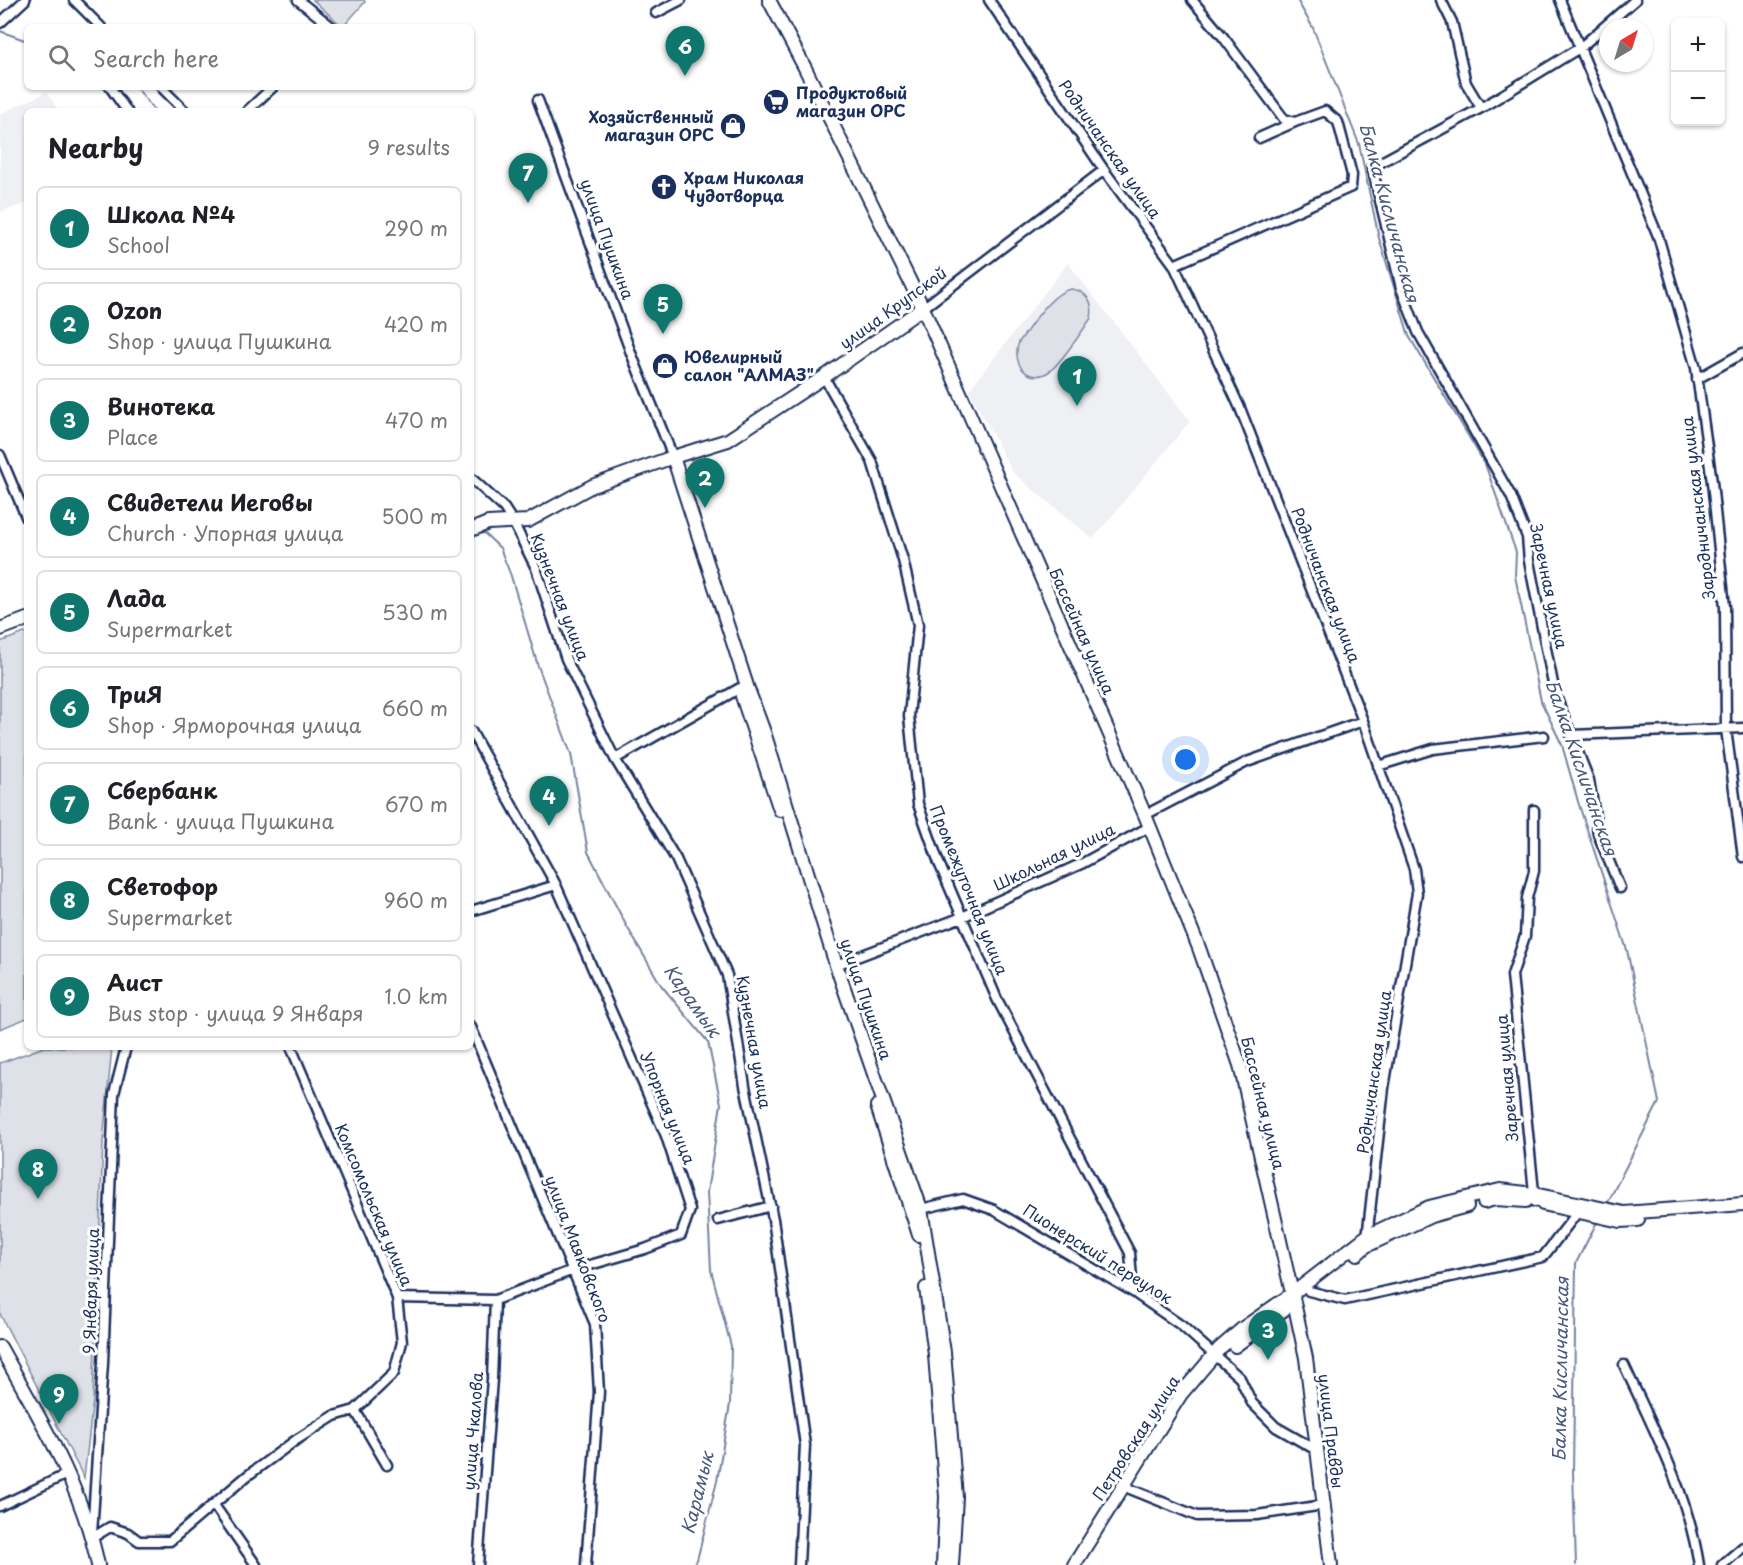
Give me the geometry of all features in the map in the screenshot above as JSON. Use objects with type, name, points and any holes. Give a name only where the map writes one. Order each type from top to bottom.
[{"type":"street","points":[[74,0],[98,24]]},
{"type":"street","points":[[298,0],[327,24]]},
{"type":"street","points":[[656,13],[681,0]]},
{"type":"street","name":"Бассейная улица","points":[[769,0],[923,308],[1147,821],[1199,948],[1240,1065],[1293,1298]]},
{"type":"street","name":"Родничанская улица","points":[[989,0],[1104,170],[1174,265],[1240,408],[1363,721],[1414,869],[1417,893],[1384,1088],[1366,1241]]},
{"type":"street","points":[[1192,0],[1224,38],[1284,119],[1295,122]]},
{"type":"street","points":[[1441,0],[1452,22],[1466,83],[1481,108],[1581,47],[1635,0]]},
{"type":"street","name":"Зародничанская улица","points":[[1560,0],[1658,236],[1697,379],[1712,482],[1725,607],[1726,729],[1743,857]]},
{"type":"street","points":[[0,22],[20,1]]},
{"type":"street","points":[[112,90],[125,108]]},
{"type":"street","points":[[164,90],[182,108]]},
{"type":"street","points":[[250,108],[270,90]]},
{"type":"street","name":"улица Пушкина","points":[[538,100],[631,353],[673,457],[744,689],[918,1233],[935,1355],[946,1497],[943,1565]]},
{"type":"street","name":"Заречная улица","points":[[1481,108],[1372,167],[1401,288],[1418,332],[1511,496],[1527,537],[1529,561],[1556,694],[1589,780],[1598,834],[1620,888]]},
{"type":"street","points":[[1174,265],[1351,187],[1352,175],[1338,122],[1325,111],[1258,138]]},
{"type":"street","name":"улица Крупской","points":[[474,529],[488,522],[528,521],[592,486],[728,440],[923,308],[1104,170]]},
{"type":"street","points":[[1697,379],[1743,353]]},
{"type":"street","name":"Промежуточная улица","points":[[824,377],[872,460],[903,560],[918,625],[909,716],[918,804],[939,863],[997,999],[1130,1253],[1133,1292]]},
{"type":"street","points":[[0,455],[24,512]]},
{"type":"street","name":"Кузнечная улица","points":[[474,481],[504,508],[513,522],[536,568],[566,659],[615,759],[676,859],[727,975],[745,1086],[771,1206],[805,1444],[799,1565]]},
{"type":"street","points":[[0,629],[24,620]]},
{"type":"street","points":[[615,759],[744,689]]},
{"type":"street","name":"улица Пушкина","points":[[744,689],[764,732],[836,965],[921,1209],[945,1363],[956,1497],[952,1565]]},
{"type":"street","name":"Школьная улица","points":[[836,965],[962,916],[1083,863],[1147,821],[1247,762],[1363,721]]},
{"type":"street","points":[[1571,735],[1743,728]]},
{"type":"street","name":"Упорная улица","points":[[397,1298],[495,1300],[573,1270],[645,1250],[681,1235],[690,1210],[666,1136],[556,885],[474,735]]},
{"type":"street","points":[[1378,766],[1433,749],[1544,735]]},
{"type":"street","name":"Заречная улица","points":[[1534,810],[1534,871],[1527,898],[1525,936],[1512,975],[1534,1198]]},
{"type":"street","points":[[474,910],[556,885]]},
{"type":"street","name":"улица Маяковского","points":[[474,1034],[595,1324],[599,1392],[586,1565]]},
{"type":"street","name":"9 Января улица","points":[[89,1538],[104,1351],[114,1095],[125,1050]]},
{"type":"street","name":"Комсомольская улица","points":[[89,1538],[110,1527],[129,1533],[139,1541],[170,1541],[247,1476],[296,1440],[334,1416],[355,1410],[394,1372],[402,1342],[397,1298],[292,1050]]},
{"type":"street","points":[[1082,1565],[1188,1398],[1217,1357],[1366,1241],[1431,1216],[1495,1199],[1534,1198],[1622,1217],[1743,1212]]},
{"type":"street","name":"Пионерский переулок","points":[[921,1209],[963,1199],[994,1210],[1133,1292],[1182,1326],[1240,1378],[1252,1402],[1276,1427],[1318,1451]]},
{"type":"street","points":[[1622,1217],[1743,1204]]},
{"type":"street","points":[[718,1220],[771,1206]]},
{"type":"street","points":[[1309,1291],[1345,1300],[1543,1257],[1582,1209]]},
{"type":"street","points":[[1293,1298],[1309,1291],[1366,1241]]},
{"type":"street","name":"улица Правды","points":[[1293,1298],[1305,1358],[1331,1565]]},
{"type":"street","name":"улица Чкалова","points":[[478,1565],[492,1379],[495,1300]]},
{"type":"street","points":[[0,1347],[46,1429],[98,1565]]},
{"type":"street","name":"Петровская улица","points":[[1074,1565],[1181,1394],[1217,1357]]},
{"type":"street","points":[[0,1358],[36,1420],[64,1476]]},
{"type":"street","points":[[1624,1365],[1674,1472],[1695,1537],[1699,1565]]},
{"type":"street","points":[[355,1410],[387,1465]]},
{"type":"street","points":[[0,1506],[64,1476]]},
{"type":"street","points":[[1130,1489],[1197,1515],[1257,1515],[1324,1505]]},
{"type":"street","points":[[214,1505],[256,1565]]},
{"type":"street","points":[[89,1538],[92,1565]]},
{"type":"street","points":[[1722,1565],[1743,1547]]},
{"type":"shaded area","points":[[313,0],[364,0],[365,2],[346,24],[340,24]]},
{"type":"shaded area","points":[[47,92],[56,108],[24,108],[24,204],[0,212],[0,114]]},
{"type":"shaded area","points":[[1068,263],[1190,421],[1093,539],[1013,473],[969,390]]},
{"type":"shaded area","points":[[1071,289],[1081,292],[1088,298],[1092,312],[1091,318],[1052,369],[1039,376],[1027,373],[1022,369],[1017,356],[1019,342],[1049,303],[1056,296]]},
{"type":"shaded area","points":[[24,633],[24,1019],[0,1029],[0,642]]},
{"type":"shaded area","points":[[36,1050],[112,1050],[103,1141],[93,1400],[84,1478],[0,1314],[0,1063]]},
{"type":"waterway","name":"Балка Кисличанская","points":[[1297,0],[1313,28],[1359,144],[1379,238],[1409,336],[1485,464],[1516,552],[1515,576],[1541,701],[1562,745],[1579,805],[1627,950],[1659,1102],[1607,1204]]},
{"type":"waterway","name":"Карамык","points":[[0,31],[24,40]]},
{"type":"waterway","name":"Карамык","points":[[138,90],[153,108]]},
{"type":"waterway","name":"Карамык","points":[[482,531],[500,548],[511,576],[538,666],[571,754],[588,852],[626,925],[661,985],[708,1042],[721,1104],[707,1192],[711,1270],[731,1346],[730,1404],[717,1481],[697,1560],[693,1565]]},
{"type":"waterway","name":"Балка Кисличанская","points":[[1576,1565],[1573,1472],[1576,1263],[1597,1222]]},
{"type":"place","name":"ТриЯ","points":[[685,76]]},
{"type":"place","name":"Продуктовый магазин ОРС","points":[[776,102]]},
{"type":"place","name":"Хозяйственный магазин ОРС","points":[[733,126]]},
{"type":"place","name":"Храм Николая Чудотворца","points":[[664,187]]},
{"type":"place","name":"Сбербанк","points":[[528,203]]},
{"type":"place","name":"Лада","points":[[663,334]]},
{"type":"place","name":"Ювелирный салон \"АЛМАЗ\"","points":[[665,366]]},
{"type":"place","name":"Школа №4","points":[[1077,406]]},
{"type":"place","name":"Ozon","points":[[705,508]]},
{"type":"place","name":"Свидетели Иеговы","points":[[549,826]]},
{"type":"place","name":"Светофор","points":[[38,1199]]},
{"type":"place","name":"Винотека","points":[[1268,1360]]},
{"type":"place","name":"Аист","points":[[59,1424]]}]
